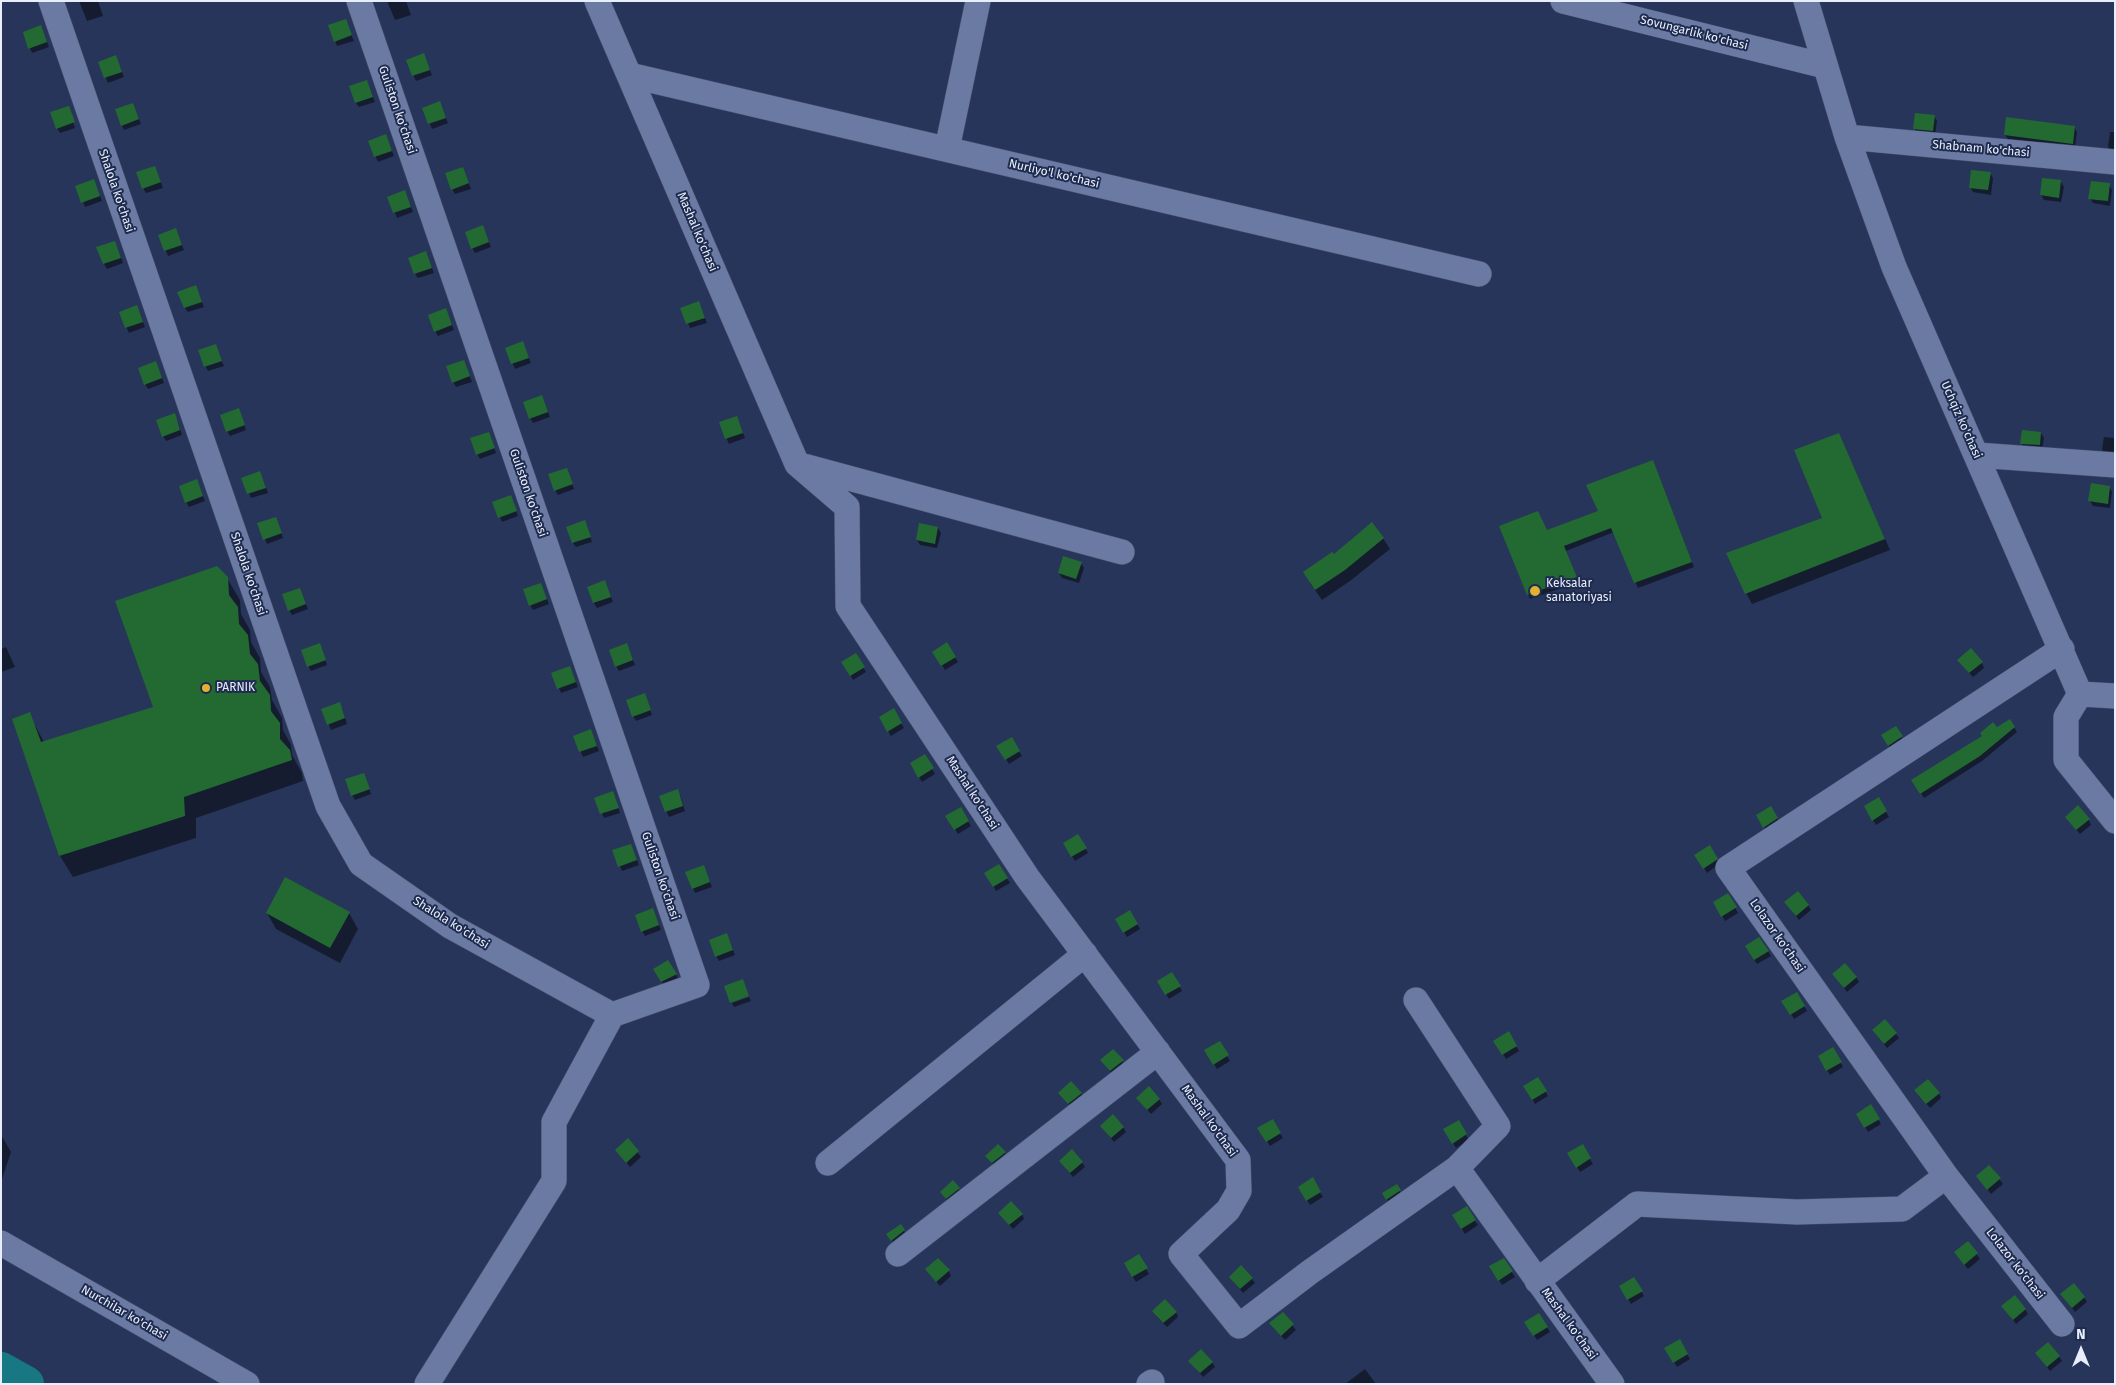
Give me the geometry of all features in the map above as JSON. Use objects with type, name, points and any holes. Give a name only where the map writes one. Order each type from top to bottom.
[{"type":"street","name":"Shalola ko'chasi","points":[[51,1],[328,806],[361,864],[450,926],[612,1014]]},
{"type":"street","name":"Guliston ko'chasi","points":[[359,1],[697,985],[612,1014]]},
{"type":"street","name":"Mashal ko'chasi","points":[[597,1],[797,464],[847,507],[848,606],[1028,877],[1238,1160],[1239,1191],[1228,1210],[1180,1254],[1239,1326],[1310,1272],[1457,1168],[1612,1384]]},
{"type":"street","points":[[947,149],[978,1]]},
{"type":"street","name":"Sovungarlik ko'chasi","points":[[1563,1],[1825,66]]},
{"type":"street","name":"Uchqiz ko'chasi","points":[[1806,1],[1848,136],[1894,267],[2080,694]]},
{"type":"street","name":"Nurliyo'l ko'chasi","points":[[629,75],[1479,274]]},
{"type":"street","name":"Shabnam ko'chasi","points":[[1848,136],[2115,162]]},
{"type":"street","points":[[1977,455],[2115,465]]},
{"type":"street","points":[[797,464],[1122,552]]},
{"type":"street","name":"Lolazor ko'chasi","points":[[2062,649],[1728,868],[1946,1176],[2062,1324]]},
{"type":"street","points":[[2115,696],[2080,694],[2066,717],[2066,760],[2115,821]]},
{"type":"street","points":[[828,1162],[1085,954]]},
{"type":"street","points":[[1416,1000],[1498,1126],[1457,1168]]},
{"type":"street","points":[[427,1384],[554,1181],[554,1122],[612,1014]]},
{"type":"street","points":[[898,1254],[1158,1052]]},
{"type":"street","points":[[1537,1280],[1637,1204],[1797,1212],[1902,1208],[1946,1176]]},
{"type":"street","name":"Nurchilar ko'chasi","points":[[1,1243],[247,1384]]},
{"type":"building","points":[[346,19],[352,35],[334,42],[328,25]]},
{"type":"building","points":[[41,25],[47,42],[28,49],[23,32]]},
{"type":"building","points":[[424,53],[430,70],[412,76],[406,60]]},
{"type":"building","points":[[116,55],[122,72],[104,78],[98,62]]},
{"type":"building","points":[[367,80],[373,97],[355,103],[349,86]]},
{"type":"building","points":[[440,101],[446,118],[428,124],[422,108]]},
{"type":"building","points":[[133,103],[139,119],[121,126],[115,109]]},
{"type":"building","points":[[69,106],[75,122],[56,129],[50,112]]},
{"type":"building","points":[[1915,113],[1935,115],[1933,131],[1913,129]]},
{"type":"building","points":[[2006,117],[2075,126],[2073,144],[2004,135]]},
{"type":"building","points":[[386,134],[392,151],[374,157],[368,141]]},
{"type":"building","points":[[155,166],[161,182],[142,189],[136,172]]},
{"type":"building","points":[[463,167],[469,183],[451,190],[445,173]]},
{"type":"building","points":[[1971,170],[1991,172],[1988,190],[1969,188]]},
{"type":"building","points":[[2042,178],[2061,180],[2059,198],[2040,195]]},
{"type":"building","points":[[94,179],[100,196],[81,203],[75,186]]},
{"type":"building","points":[[2091,181],[2110,183],[2108,201],[2088,199]]},
{"type":"building","points":[[405,190],[411,207],[393,213],[387,197]]},
{"type":"building","points":[[483,225],[489,242],[471,249],[465,232]]},
{"type":"building","points":[[176,228],[182,245],[164,251],[158,235]]},
{"type":"building","points":[[115,241],[121,258],[103,264],[96,247]]},
{"type":"building","points":[[426,251],[432,268],[414,274],[408,258]]},
{"type":"building","points":[[196,285],[202,302],[184,308],[177,292]]},
{"type":"building","points":[[699,301],[705,318],[686,324],[680,308]]},
{"type":"building","points":[[137,305],[143,322],[125,328],[119,312]]},
{"type":"building","points":[[446,308],[452,325],[434,332],[428,315]]},
{"type":"building","points":[[523,341],[529,358],[511,364],[505,348]]},
{"type":"building","points":[[216,344],[222,361],[204,367],[198,350]]},
{"type":"building","points":[[464,360],[470,376],[452,383],[446,366]]},
{"type":"building","points":[[156,361],[162,378],[144,385],[138,368]]},
{"type":"building","points":[[542,395],[548,412],[529,419],[523,402]]},
{"type":"building","points":[[239,408],[245,425],[226,432],[220,415]]},
{"type":"building","points":[[175,413],[180,430],[162,437],[156,420]]},
{"type":"building","points":[[737,416],[743,433],[725,439],[719,422]]},
{"type":"building","points":[[2022,430],[2041,432],[2040,445],[2020,444]]},
{"type":"building","points":[[489,432],[495,448],[476,455],[470,438]]},
{"type":"building","points":[[1839,433],[1885,539],[1745,594],[1726,553],[1822,518],[1794,450]]},
{"type":"building","points":[[1653,460],[1692,562],[1634,583],[1611,528],[1564,546],[1577,577],[1527,595],[1499,526],[1538,511],[1547,530],[1598,511],[1586,485]]},
{"type":"building","points":[[567,468],[573,484],[554,491],[548,474]]},
{"type":"building","points":[[260,471],[266,488],[247,494],[241,478]]},
{"type":"building","points":[[197,479],[203,496],[185,503],[179,486]]},
{"type":"building","points":[[2091,483],[2110,486],[2108,504],[2088,501]]},
{"type":"building","points":[[511,495],[517,511],[498,518],[492,502]]},
{"type":"building","points":[[276,517],[282,533],[263,540],[257,523]]},
{"type":"building","points":[[585,520],[591,537],[572,543],[566,527]]},
{"type":"building","points":[[1372,522],[1384,538],[1345,570],[1315,590],[1303,572],[1332,552],[1334,554]]},
{"type":"building","points":[[919,523],[938,527],[935,544],[916,540]]},
{"type":"building","points":[[1063,556],[1082,562],[1076,579],[1058,573]]},
{"type":"building","points":[[217,566],[228,577],[229,595],[238,607],[239,624],[248,635],[250,654],[258,664],[260,681],[270,695],[271,711],[280,723],[280,739],[290,750],[292,760],[184,797],[185,816],[59,856],[12,719],[30,712],[41,742],[153,707],[115,601]]},
{"type":"building","points":[[605,580],[611,597],[593,603],[587,587]]},
{"type":"building","points":[[541,583],[547,599],[529,606],[523,589]]},
{"type":"building","points":[[300,588],[306,604],[288,611],[282,594]]},
{"type":"building","points":[[947,642],[956,657],[941,666],[932,652]]},
{"type":"building","points":[[320,643],[326,660],[307,667],[301,650]]},
{"type":"building","points":[[627,643],[633,660],[615,667],[609,650]]},
{"type":"building","points":[[1971,648],[1983,662],[1969,673],[1957,660]]},
{"type":"building","points":[[856,653],[865,667],[850,676],[841,662]]},
{"type":"building","points":[[570,666],[576,682],[557,689],[551,673]]},
{"type":"building","points":[[645,693],[651,710],[632,717],[626,700]]},
{"type":"building","points":[[340,702],[345,718],[327,725],[321,709]]},
{"type":"building","points":[[894,708],[902,723],[887,732],[879,717]]},
{"type":"building","points":[[2010,719],[2015,727],[1980,756],[1920,794],[1911,780],[1982,736],[1980,733],[1993,722],[1997,727]]},
{"type":"building","points":[[1896,726],[1903,736],[1888,746],[1881,735]]},
{"type":"building","points":[[591,729],[597,746],[579,752],[573,736]]},
{"type":"building","points":[[1012,737],[1020,751],[1005,760],[996,746]]},
{"type":"building","points":[[925,754],[934,768],[918,778],[910,763]]},
{"type":"building","points":[[364,773],[370,789],[351,796],[345,779]]},
{"type":"building","points":[[678,789],[683,806],[665,812],[659,796]]},
{"type":"building","points":[[613,791],[619,808],[600,814],[594,798]]},
{"type":"building","points":[[1879,797],[1887,811],[1872,821],[1864,806]]},
{"type":"building","points":[[2078,805],[2090,819],[2076,830],[2065,817]]},
{"type":"building","points":[[1771,806],[1778,818],[1763,828],[1756,815]]},
{"type":"building","points":[[961,807],[969,821],[954,830],[945,816]]},
{"type":"building","points":[[1078,834],[1087,848],[1071,857],[1063,843]]},
{"type":"building","points":[[631,844],[637,860],[618,867],[612,850]]},
{"type":"building","points":[[1710,845],[1718,859],[1703,869],[1694,855]]},
{"type":"building","points":[[999,864],[1008,878],[993,887],[984,873]]},
{"type":"building","points":[[704,865],[710,882],[692,889],[685,872]]},
{"type":"building","points":[[285,877],[350,912],[330,948],[266,913]]},
{"type":"building","points":[[1798,891],[1809,905],[1796,916],[1784,902]]},
{"type":"building","points":[[1728,893],[1737,907],[1721,917],[1713,902]]},
{"type":"building","points":[[653,908],[659,925],[641,932],[635,915]]},
{"type":"building","points":[[1130,910],[1138,924],[1123,933],[1115,919]]},
{"type":"building","points":[[727,933],[733,950],[715,957],[709,940]]},
{"type":"building","points":[[1759,937],[1769,951],[1754,960],[1745,946]]},
{"type":"building","points":[[668,960],[677,974],[661,982],[653,969]]},
{"type":"building","points":[[1845,963],[1857,977],[1844,988],[1832,974]]},
{"type":"building","points":[[1172,972],[1181,986],[1165,995],[1157,981]]},
{"type":"building","points":[[743,979],[749,996],[730,1003],[724,986]]},
{"type":"building","points":[[1797,992],[1805,1006],[1790,1015],[1781,1001]]},
{"type":"building","points":[[1885,1019],[1897,1033],[1884,1044],[1872,1030]]},
{"type":"building","points":[[1509,1031],[1517,1046],[1502,1055],[1493,1041]]},
{"type":"building","points":[[1220,1041],[1229,1055],[1213,1065],[1204,1050]]},
{"type":"building","points":[[1833,1047],[1842,1062],[1826,1071],[1818,1056]]},
{"type":"building","points":[[1113,1049],[1124,1060],[1110,1071],[1100,1060]]},
{"type":"building","points":[[1538,1077],[1547,1091],[1532,1100],[1523,1086]]},
{"type":"building","points":[[1928,1079],[1940,1093],[1926,1104],[1914,1090]]},
{"type":"building","points":[[1071,1081],[1082,1093],[1068,1104],[1058,1093]]},
{"type":"building","points":[[1149,1086],[1160,1099],[1147,1110],[1136,1098]]},
{"type":"building","points":[[1871,1104],[1880,1119],[1864,1128],[1856,1114]]},
{"type":"building","points":[[1113,1114],[1124,1127],[1111,1138],[1100,1126]]},
{"type":"building","points":[[1273,1119],[1281,1133],[1266,1142],[1257,1128]]},
{"type":"building","points":[[1459,1120],[1467,1134],[1452,1144],[1443,1129]]},
{"type":"building","points":[[628,1138],[639,1151],[626,1163],[615,1150]]},
{"type":"building","points":[[998,1144],[1006,1152],[992,1163],[985,1156]]},
{"type":"building","points":[[1583,1144],[1591,1158],[1576,1168],[1567,1153]]},
{"type":"building","points":[[1072,1149],[1083,1162],[1070,1173],[1059,1161]]},
{"type":"building","points":[[1989,1165],[2001,1178],[1987,1190],[1976,1176]]},
{"type":"building","points":[[1313,1177],[1321,1192],[1306,1201],[1298,1187]]},
{"type":"building","points":[[953,1180],[960,1188],[946,1199],[940,1192]]},
{"type":"building","points":[[1397,1184],[1401,1190],[1386,1200],[1382,1193]]},
{"type":"building","points":[[1011,1201],[1023,1214],[1009,1225],[998,1213]]},
{"type":"building","points":[[1467,1206],[1476,1220],[1461,1229],[1452,1215]]},
{"type":"building","points":[[901,1224],[905,1230],[891,1241],[886,1234]]},
{"type":"building","points":[[1968,1241],[1978,1253],[1964,1265],[1954,1252]]},
{"type":"building","points":[[1139,1254],[1148,1268],[1132,1277],[1124,1263]]},
{"type":"building","points":[[938,1258],[950,1270],[936,1282],[925,1269]]},
{"type":"building","points":[[1504,1258],[1513,1271],[1498,1281],[1489,1266]]},
{"type":"building","points":[[1241,1265],[1253,1278],[1240,1289],[1229,1277]]},
{"type":"building","points":[[1634,1277],[1643,1291],[1627,1300],[1619,1286]]},
{"type":"building","points":[[2074,1283],[2085,1297],[2072,1308],[2060,1294]]},
{"type":"building","points":[[2015,1295],[2026,1309],[2013,1320],[2001,1306]]},
{"type":"building","points":[[1165,1299],[1177,1312],[1163,1323],[1152,1311]]},
{"type":"building","points":[[1283,1312],[1294,1324],[1281,1336],[1269,1323]]},
{"type":"building","points":[[1539,1313],[1548,1327],[1533,1336],[1524,1322]]},
{"type":"building","points":[[1680,1339],[1688,1354],[1673,1363],[1664,1348]]},
{"type":"building","points":[[2048,1342],[2060,1356],[2047,1367],[2035,1353]]},
{"type":"building","points":[[1201,1349],[1213,1362],[1200,1373],[1188,1361]]},
{"type":"waterway","points":[[1,1370],[26,1384]]},
{"type":"place","name":"Keksalar sanatoriyasi","points":[[1535,591]]},
{"type":"place","name":"PARNIK","points":[[206,688]]}]
